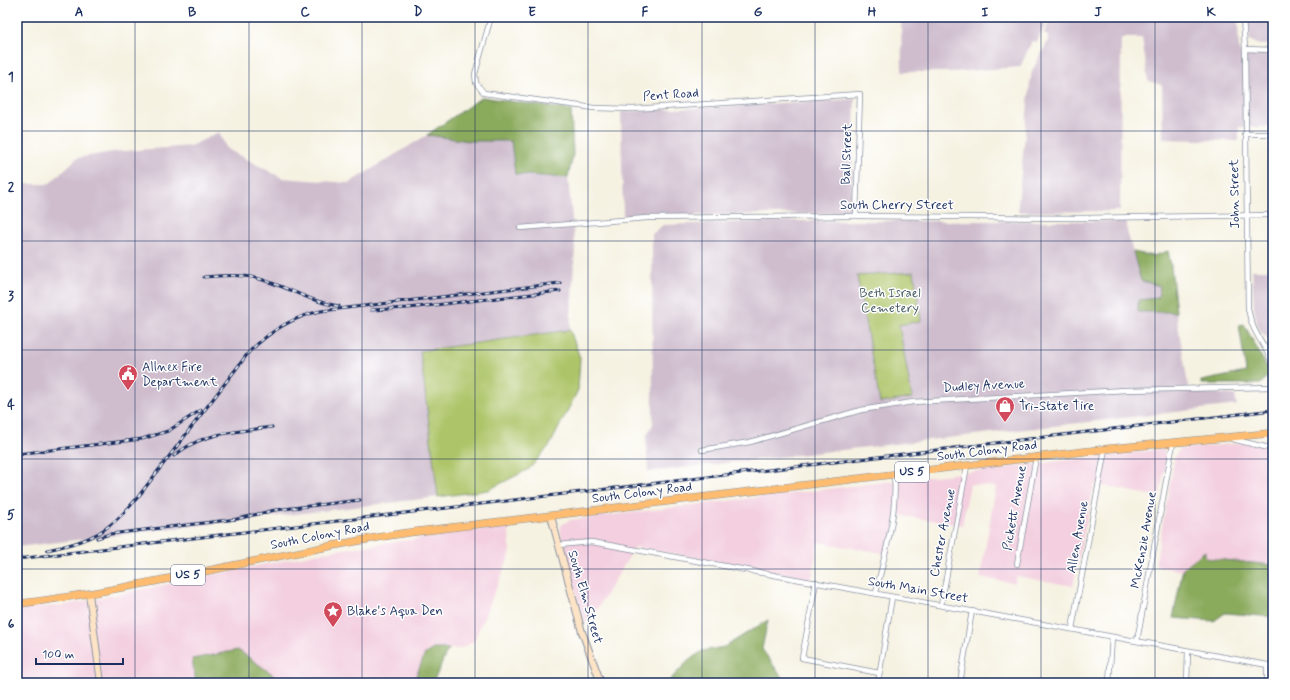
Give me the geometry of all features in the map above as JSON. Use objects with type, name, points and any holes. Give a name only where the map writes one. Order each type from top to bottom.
[{"type":"main road","name":"South Colony Road","points":[[17,604],[89,594],[145,584],[353,542],[411,533],[1036,457],[1273,433]]},
{"type":"main road","name":"South Elm Street","points":[[551,516],[582,632],[601,683]]},
{"type":"main road","points":[[89,594],[101,683]]},
{"type":"street","name":"Pent Road","points":[[491,17],[475,74],[476,84],[484,93],[594,108],[633,109],[860,94]]},
{"type":"street","name":"John Street","points":[[1243,17],[1245,49],[1246,216],[1249,317],[1252,327],[1273,366]]},
{"type":"street","points":[[1245,49],[1273,50]]},
{"type":"street","name":"Ball Street","points":[[856,216],[860,94]]},
{"type":"street","points":[[1245,134],[1273,134]]},
{"type":"street","name":"South Cherry Street","points":[[520,228],[643,218],[856,216],[1081,218],[1273,215]]},
{"type":"street","name":"Dudley Avenue","points":[[702,450],[750,442],[862,410],[913,402],[1126,390],[1273,388]]},
{"type":"street","points":[[1228,438],[1273,449]]},
{"type":"street","name":"McKenzie Avenue","points":[[1137,641],[1173,443]]},
{"type":"street","name":"Allen Avenue","points":[[1072,629],[1105,449]]},
{"type":"street","name":"Pickett Avenue","points":[[1017,564],[1036,457]]},
{"type":"street","name":"Chester Avenue","points":[[941,605],[967,466]]},
{"type":"street","points":[[876,593],[892,515],[895,484],[894,475]]},
{"type":"street","name":"South Main Street","points":[[558,545],[574,542],[603,544],[1273,666]]},
{"type":"street","points":[[816,582],[802,658],[879,673]]},
{"type":"street","points":[[878,683],[892,597]]},
{"type":"street","points":[[960,683],[972,611]]},
{"type":"street","points":[[1109,683],[1112,637]]},
{"type":"street","points":[[1187,683],[1188,651]]},
{"type":"street","points":[[1267,665],[1267,683]]},
{"type":"shaded area","points":[[901,17],[1049,17],[1037,42],[1032,41],[1020,67],[951,72],[902,72]]},
{"type":"shaded area","points":[[1051,17],[1238,17],[1239,52],[1273,55],[1273,127],[1239,127],[1239,141],[1163,139],[1162,85],[1148,81],[1142,38],[1121,38],[1120,211],[1018,212],[1032,71],[1048,41],[1048,36],[1044,33]]},
{"type":"shaded area","points":[[1247,17],[1273,17],[1273,45],[1259,45],[1250,40]]},
{"type":"shaded area","points":[[855,99],[851,213],[623,216],[621,112]]},
{"type":"shaded area","points":[[219,132],[227,149],[282,178],[349,183],[427,135],[470,141],[511,141],[515,174],[568,178],[575,248],[570,330],[420,351],[438,497],[17,547],[17,184],[49,184],[77,158],[112,152],[191,146]]},
{"type":"shaded area","points":[[783,221],[1127,221],[1127,231],[1141,281],[1160,285],[1159,298],[1139,312],[1176,312],[1189,391],[1235,395],[1237,405],[648,472],[646,437],[653,424],[652,234],[663,225]],"holes":[[[914,272],[921,321],[899,325]]]},
{"type":"shaded area","points":[[1252,270],[1273,270],[1273,343],[1261,332],[1258,327],[1254,307]]},
{"type":"shaded area","points":[[1273,440],[1273,497],[1269,565],[1205,558],[1205,551],[1183,568],[1182,571],[1155,566],[1175,456],[1180,449]]},
{"type":"shaded area","points":[[1161,449],[1167,456],[1159,497],[1094,484],[1073,586],[1016,576],[1015,583],[980,578],[996,487],[970,484],[962,525],[897,515],[889,554],[818,542],[812,579],[635,547],[591,619],[585,624],[564,555],[560,526],[570,520]]},
{"type":"shaded area","points":[[509,526],[510,555],[474,641],[460,649],[433,649],[425,654],[413,683],[280,683],[271,673],[192,659],[196,683],[17,683],[17,609],[65,605],[330,551]]},
{"type":"green space","points":[[482,97],[571,110],[573,154],[568,178],[515,174],[511,141],[470,141],[427,135]]},
{"type":"green space","points":[[1168,251],[1176,312],[1138,312],[1138,300],[1158,298],[1160,286],[1141,281],[1133,252],[1153,256]]},
{"type":"green space","name":"Beth Israel Cemetery","points":[[914,272],[921,321],[899,325],[912,398],[880,403],[857,276]]},
{"type":"green space","points":[[1244,324],[1270,373],[1261,384],[1201,384],[1201,381],[1246,372],[1239,325]]},
{"type":"green space","points":[[570,330],[580,358],[578,390],[550,445],[529,469],[488,490],[438,497],[420,351]]},
{"type":"green space","points":[[1205,551],[1205,558],[1273,565],[1273,617],[1225,613],[1214,621],[1173,618],[1183,568]]},
{"type":"green space","points":[[768,620],[762,649],[786,683],[667,683],[688,661],[702,651],[724,647]]},
{"type":"green space","points":[[433,649],[449,649],[434,679],[437,683],[413,683],[425,654]]},
{"type":"green space","points":[[238,650],[271,673],[280,683],[196,683],[192,659]]},
{"type":"railway","points":[[204,277],[237,276],[256,278],[317,301],[339,306]]},
{"type":"railway","points":[[47,550],[87,539],[108,527],[118,519],[138,497],[249,352],[273,331],[291,321],[321,311],[560,283]]},
{"type":"railway","points":[[371,310],[408,308],[560,291]]},
{"type":"railway","points":[[17,454],[142,439],[168,431],[201,410]]},
{"type":"railway","points":[[17,559],[1273,410]]},
{"type":"railway","points":[[174,456],[196,442],[220,434],[272,427]]},
{"type":"railway","points":[[97,538],[110,534],[237,519],[275,510],[360,500]]},
{"type":"place","name":"Allnex Fire Department","points":[[128,391]]},
{"type":"place","name":"Tri-State Tire","points":[[1005,423]]},
{"type":"place","name":"Blake's Aqua Den","points":[[333,628]]}]
